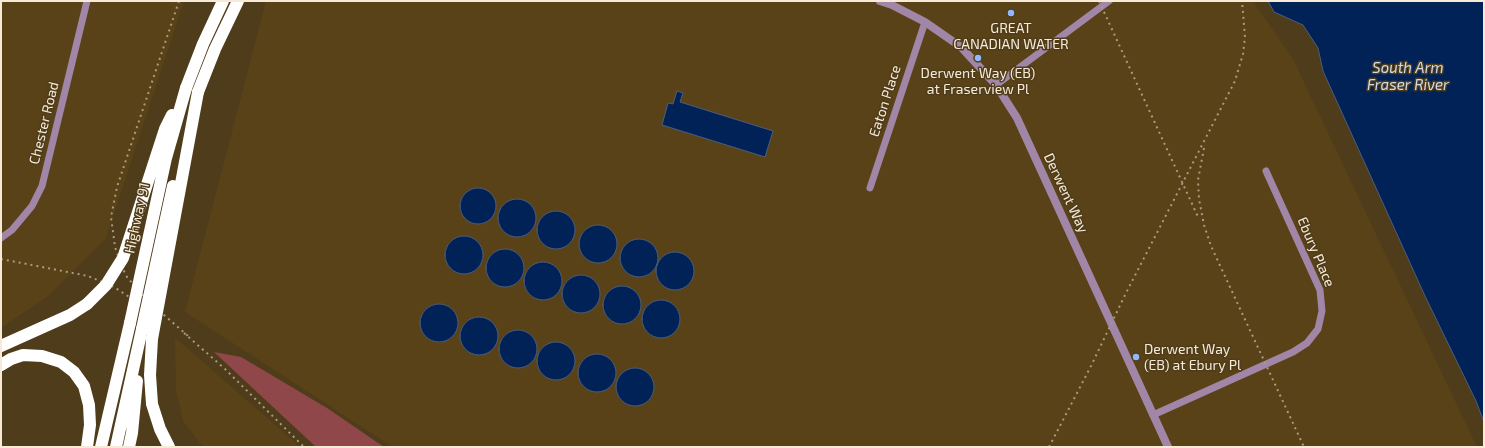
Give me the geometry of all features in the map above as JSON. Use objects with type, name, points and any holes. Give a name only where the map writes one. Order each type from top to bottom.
[{"type":"highway","name":"Highway 91","points":[[101,447],[166,158],[186,88],[203,44],[223,1]]},
{"type":"highway","points":[[116,447],[179,161],[198,92],[215,49],[238,1]]},
{"type":"highway","points":[[1,346],[63,318],[87,304],[106,285],[123,258],[165,129],[186,88]]},
{"type":"highway","points":[[168,446],[160,429],[152,404],[150,375],[152,339],[164,282],[198,92]]},
{"type":"highway","points":[[129,447],[132,433],[142,329]]},
{"type":"highway","points":[[1,365],[11,358],[23,355],[42,356],[61,362],[74,372],[84,386],[89,405],[90,424],[87,447]]},
{"type":"street","name":"Chester Road","points":[[1,238],[12,230],[32,206],[42,186],[87,1]]},
{"type":"street","name":"Derwent Way","points":[[880,1],[892,5],[925,22],[961,47],[996,85],[1017,118],[1168,447]]},
{"type":"street","points":[[996,85],[1109,1]]},
{"type":"street","name":"Eaton Place","points":[[870,188],[925,22]]},
{"type":"street","name":"Ebury Place","points":[[1153,415],[1293,352],[1307,343],[1318,329],[1322,311],[1320,290],[1266,170]]},
{"type":"shaded area","points":[[1,1],[184,1],[106,238],[47,297],[1,328]]},
{"type":"shaded area","points":[[266,1],[1253,1],[1293,59],[1477,447],[393,447],[185,312]]},
{"type":"shaded area","points":[[175,338],[300,447],[203,447],[183,421],[176,390]]},
{"type":"shaded area","points":[[214,352],[241,357],[327,408],[384,447],[316,447]]},
{"type":"water","name":"South Arm Fraser River","points":[[1268,1],[1484,1],[1484,422],[1476,401],[1425,296],[1323,71],[1318,48],[1303,25],[1274,12]]},
{"type":"water","points":[[677,91],[683,93],[680,102],[773,131],[765,157],[662,125],[668,103],[673,104]]},
{"type":"water","points":[[482,188],[491,193],[495,199],[495,213],[491,219],[482,224],[474,224],[465,219],[461,213],[460,202],[465,193],[471,189]]},
{"type":"water","points":[[513,199],[521,199],[528,202],[533,207],[536,218],[533,229],[528,234],[521,237],[513,237],[506,234],[501,229],[498,222],[498,214],[501,207],[506,202]]},
{"type":"water","points":[[552,211],[560,211],[570,216],[574,223],[574,237],[570,244],[560,249],[552,249],[542,244],[540,241],[537,234],[537,226],[542,216],[545,214]]},
{"type":"water","points":[[598,225],[611,231],[617,244],[611,257],[598,263],[585,257],[579,244],[585,231]]},
{"type":"water","points":[[460,236],[468,236],[478,241],[482,248],[482,262],[478,269],[468,274],[460,274],[450,269],[448,266],[445,259],[445,251],[450,241],[453,239]]},
{"type":"water","points":[[635,239],[643,239],[653,244],[657,251],[657,265],[653,272],[643,277],[635,277],[625,272],[623,269],[620,262],[620,254],[625,244],[628,242]]},
{"type":"water","points":[[501,249],[509,249],[519,254],[523,261],[523,275],[519,282],[509,287],[501,287],[491,282],[489,279],[486,272],[486,264],[491,254],[494,252]]},
{"type":"water","points":[[675,252],[685,255],[691,261],[694,271],[691,281],[685,287],[675,290],[665,287],[659,281],[656,271],[659,261],[665,255]]},
{"type":"water","points":[[539,262],[547,262],[557,267],[561,274],[561,288],[557,295],[547,300],[539,300],[529,295],[527,292],[524,285],[524,277],[529,267],[532,265]]},
{"type":"water","points":[[581,275],[594,281],[600,294],[594,307],[581,313],[568,307],[562,294],[568,281]]},
{"type":"water","points":[[618,286],[626,286],[633,289],[638,294],[641,305],[638,316],[633,321],[626,324],[618,324],[611,321],[606,316],[603,309],[603,301],[606,294],[611,289]]},
{"type":"water","points":[[657,300],[665,300],[675,305],[679,312],[679,326],[675,333],[665,338],[657,338],[647,333],[645,330],[642,323],[642,315],[647,305],[650,303]]},
{"type":"water","points":[[435,304],[443,304],[453,309],[457,316],[457,330],[453,337],[443,342],[435,342],[425,337],[423,334],[420,327],[420,319],[425,309],[428,307]]},
{"type":"water","points":[[475,317],[483,317],[493,322],[497,329],[497,343],[493,350],[483,355],[475,355],[465,350],[463,347],[460,340],[460,332],[465,322],[468,320]]},
{"type":"water","points":[[514,330],[522,330],[532,335],[536,342],[536,356],[532,363],[522,368],[514,368],[504,363],[502,360],[499,353],[499,345],[504,335],[507,333]]},
{"type":"water","points":[[556,342],[569,348],[575,361],[569,374],[556,380],[543,374],[537,361],[543,348]]},
{"type":"water","points":[[593,354],[601,354],[608,357],[613,362],[616,373],[613,384],[608,389],[601,392],[593,392],[586,389],[581,384],[578,377],[578,369],[581,362],[586,357]]},
{"type":"water","points":[[631,368],[639,368],[649,373],[653,380],[653,394],[649,401],[639,406],[631,406],[621,401],[619,398],[616,391],[616,383],[621,373],[624,371]]},
{"type":"railway","points":[[179,1],[117,187],[111,217],[115,247],[127,277],[147,300],[188,336]]},
{"type":"railway","points":[[1099,1],[1199,219]]},
{"type":"railway","points":[[1049,447],[1235,81],[1243,54],[1245,37],[1242,1]]},
{"type":"railway","points":[[1204,148],[1198,180],[1199,199],[1204,225],[1211,246],[1304,447]]},
{"type":"railway","points":[[1,259],[88,276],[114,287],[157,315]]},
{"type":"railway","points":[[184,333],[225,369],[304,447]]},
{"type":"place","name":"GREAT CANADIAN WATER","points":[[1011,13]]},
{"type":"place","name":"Derwent Way (EB) at Fraserview Pl","points":[[978,58]]},
{"type":"place","name":"Derwent Way (EB) at Ebury Pl","points":[[1136,357]]}]
